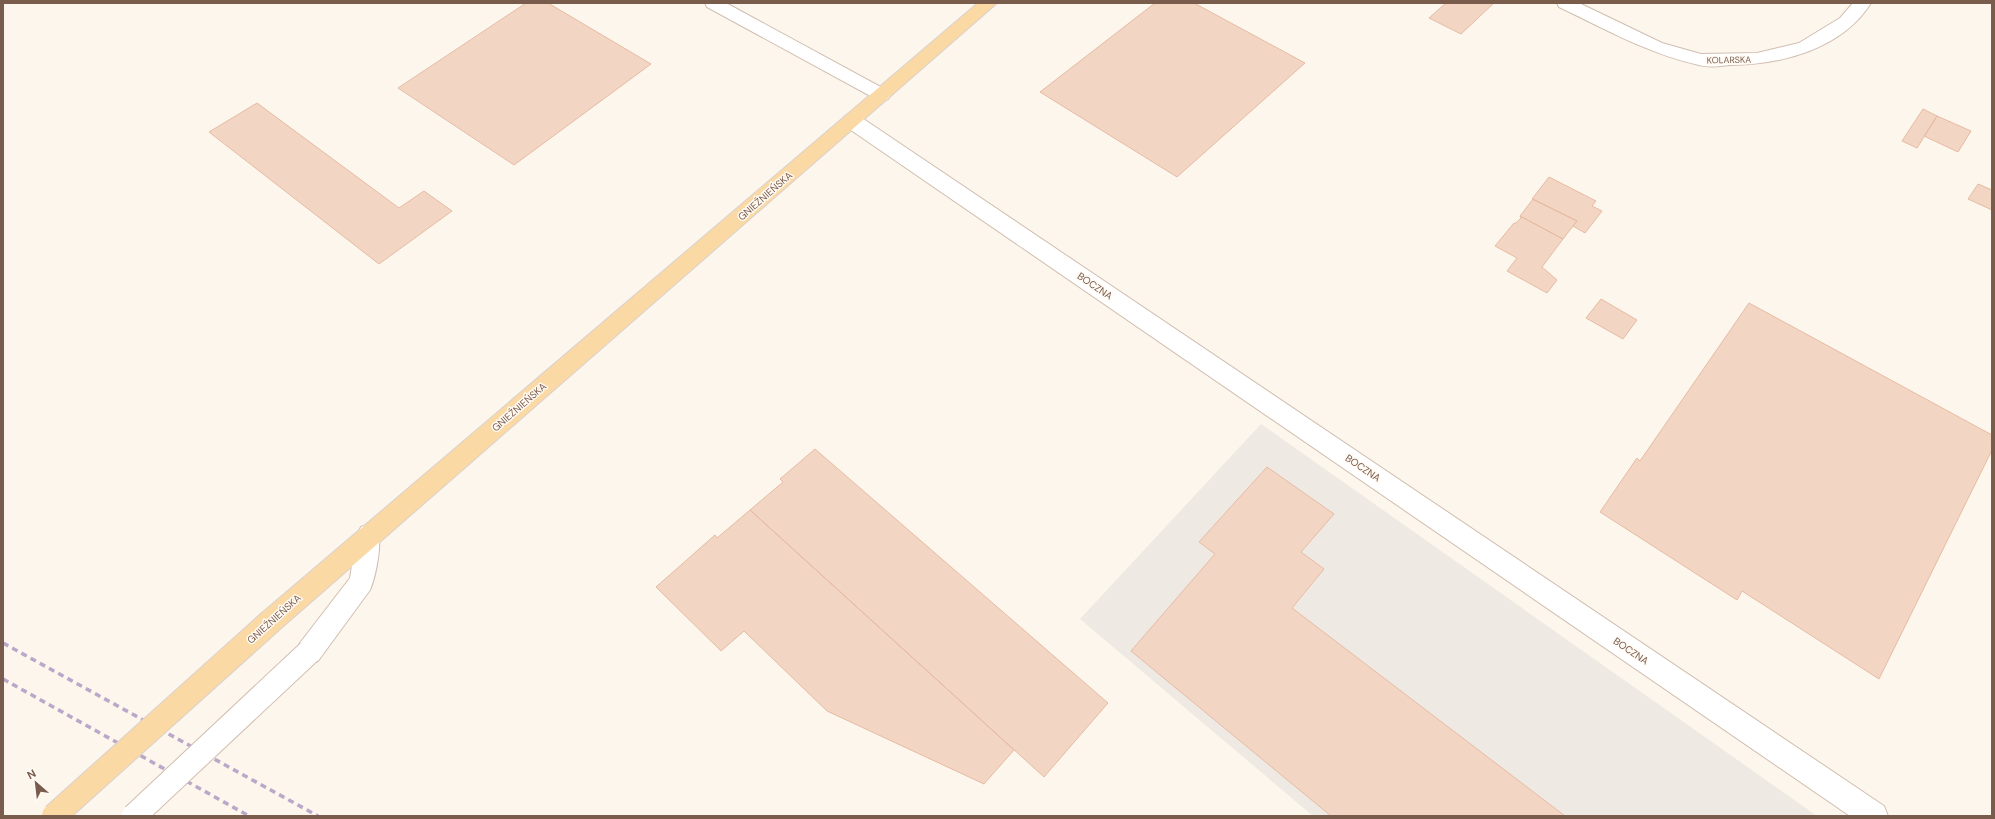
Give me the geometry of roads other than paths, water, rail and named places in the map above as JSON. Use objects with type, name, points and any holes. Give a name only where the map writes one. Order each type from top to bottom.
[{"type":"main road","name":"GNIEŹNIEŃSKA","points":[[54,816],[369,535],[989,3]]},
{"type":"street","points":[[714,3],[882,96]]},
{"type":"street","name":"KOLARSKA","points":[[1565,3],[1656,46],[1701,60],[1757,59],[1804,48],[1846,22],[1863,3]]},
{"type":"street","name":"BOCZNA","points":[[852,121],[1874,816]]},
{"type":"street","points":[[134,816],[309,652],[360,582],[369,535]]},
{"type":"railway","points":[[3,643],[318,816]]},
{"type":"railway","points":[[3,679],[249,816]]}]
